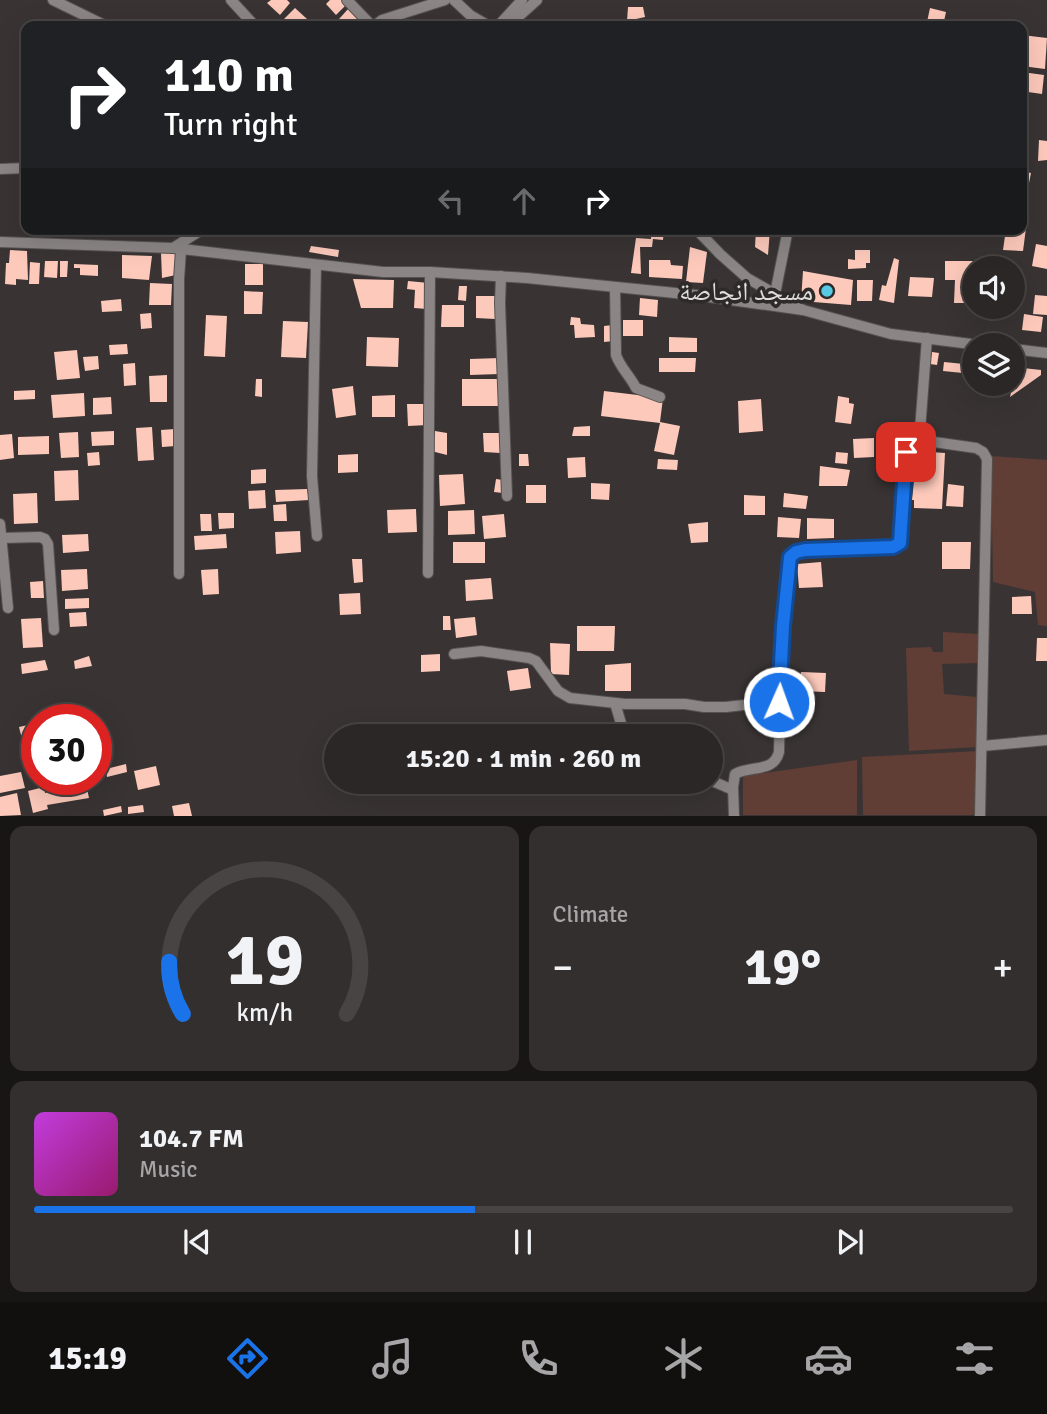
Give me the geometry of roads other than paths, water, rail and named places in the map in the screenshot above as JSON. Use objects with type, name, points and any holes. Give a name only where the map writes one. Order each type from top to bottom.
[{"type":"street","points":[[54,0],[96,21]]},
{"type":"street","points":[[231,0],[250,21]]},
{"type":"street","points":[[347,0],[368,21]]},
{"type":"street","points":[[380,21],[445,0]]},
{"type":"street","points":[[454,0],[480,21]]},
{"type":"street","points":[[503,21],[522,0]]},
{"type":"street","points":[[514,21],[537,0]]},
{"type":"street","points":[[470,15],[474,21]]},
{"type":"street","points":[[0,169],[21,168]]},
{"type":"street","points":[[702,235],[747,278],[803,310]]},
{"type":"street","points":[[775,295],[787,235]]},
{"type":"street","points":[[177,249],[191,236]]},
{"type":"street","points":[[0,242],[177,249],[383,272],[501,276],[615,287],[803,310],[891,334],[962,343]]},
{"type":"street","points":[[177,249],[179,574]]},
{"type":"street","points":[[316,265],[312,468],[317,536]]},
{"type":"street","points":[[429,573],[430,272]]},
{"type":"street","points":[[501,276],[507,496]]},
{"type":"street","points":[[615,287],[618,362],[631,376],[636,388],[660,397]]},
{"type":"street","points":[[734,816],[735,774],[769,766],[778,760],[782,640],[790,557],[805,550],[893,547],[900,543],[906,452],[920,430],[927,338]]},
{"type":"street","points":[[1025,350],[1047,353]]},
{"type":"street","points":[[913,439],[976,448],[983,452],[987,459],[980,816]]},
{"type":"street","points":[[0,524],[8,608]]},
{"type":"street","points":[[1,538],[40,537],[48,544],[54,630]]},
{"type":"street","points":[[454,654],[481,651],[530,658],[536,661],[564,696],[615,703],[726,707],[779,702]]},
{"type":"street","points":[[615,703],[621,724]]},
{"type":"street","points":[[982,746],[1047,740]]},
{"type":"street","points":[[723,786],[733,790]]},
{"type":"place","name":"مسجد انجاصة","points":[[827,291]]}]
